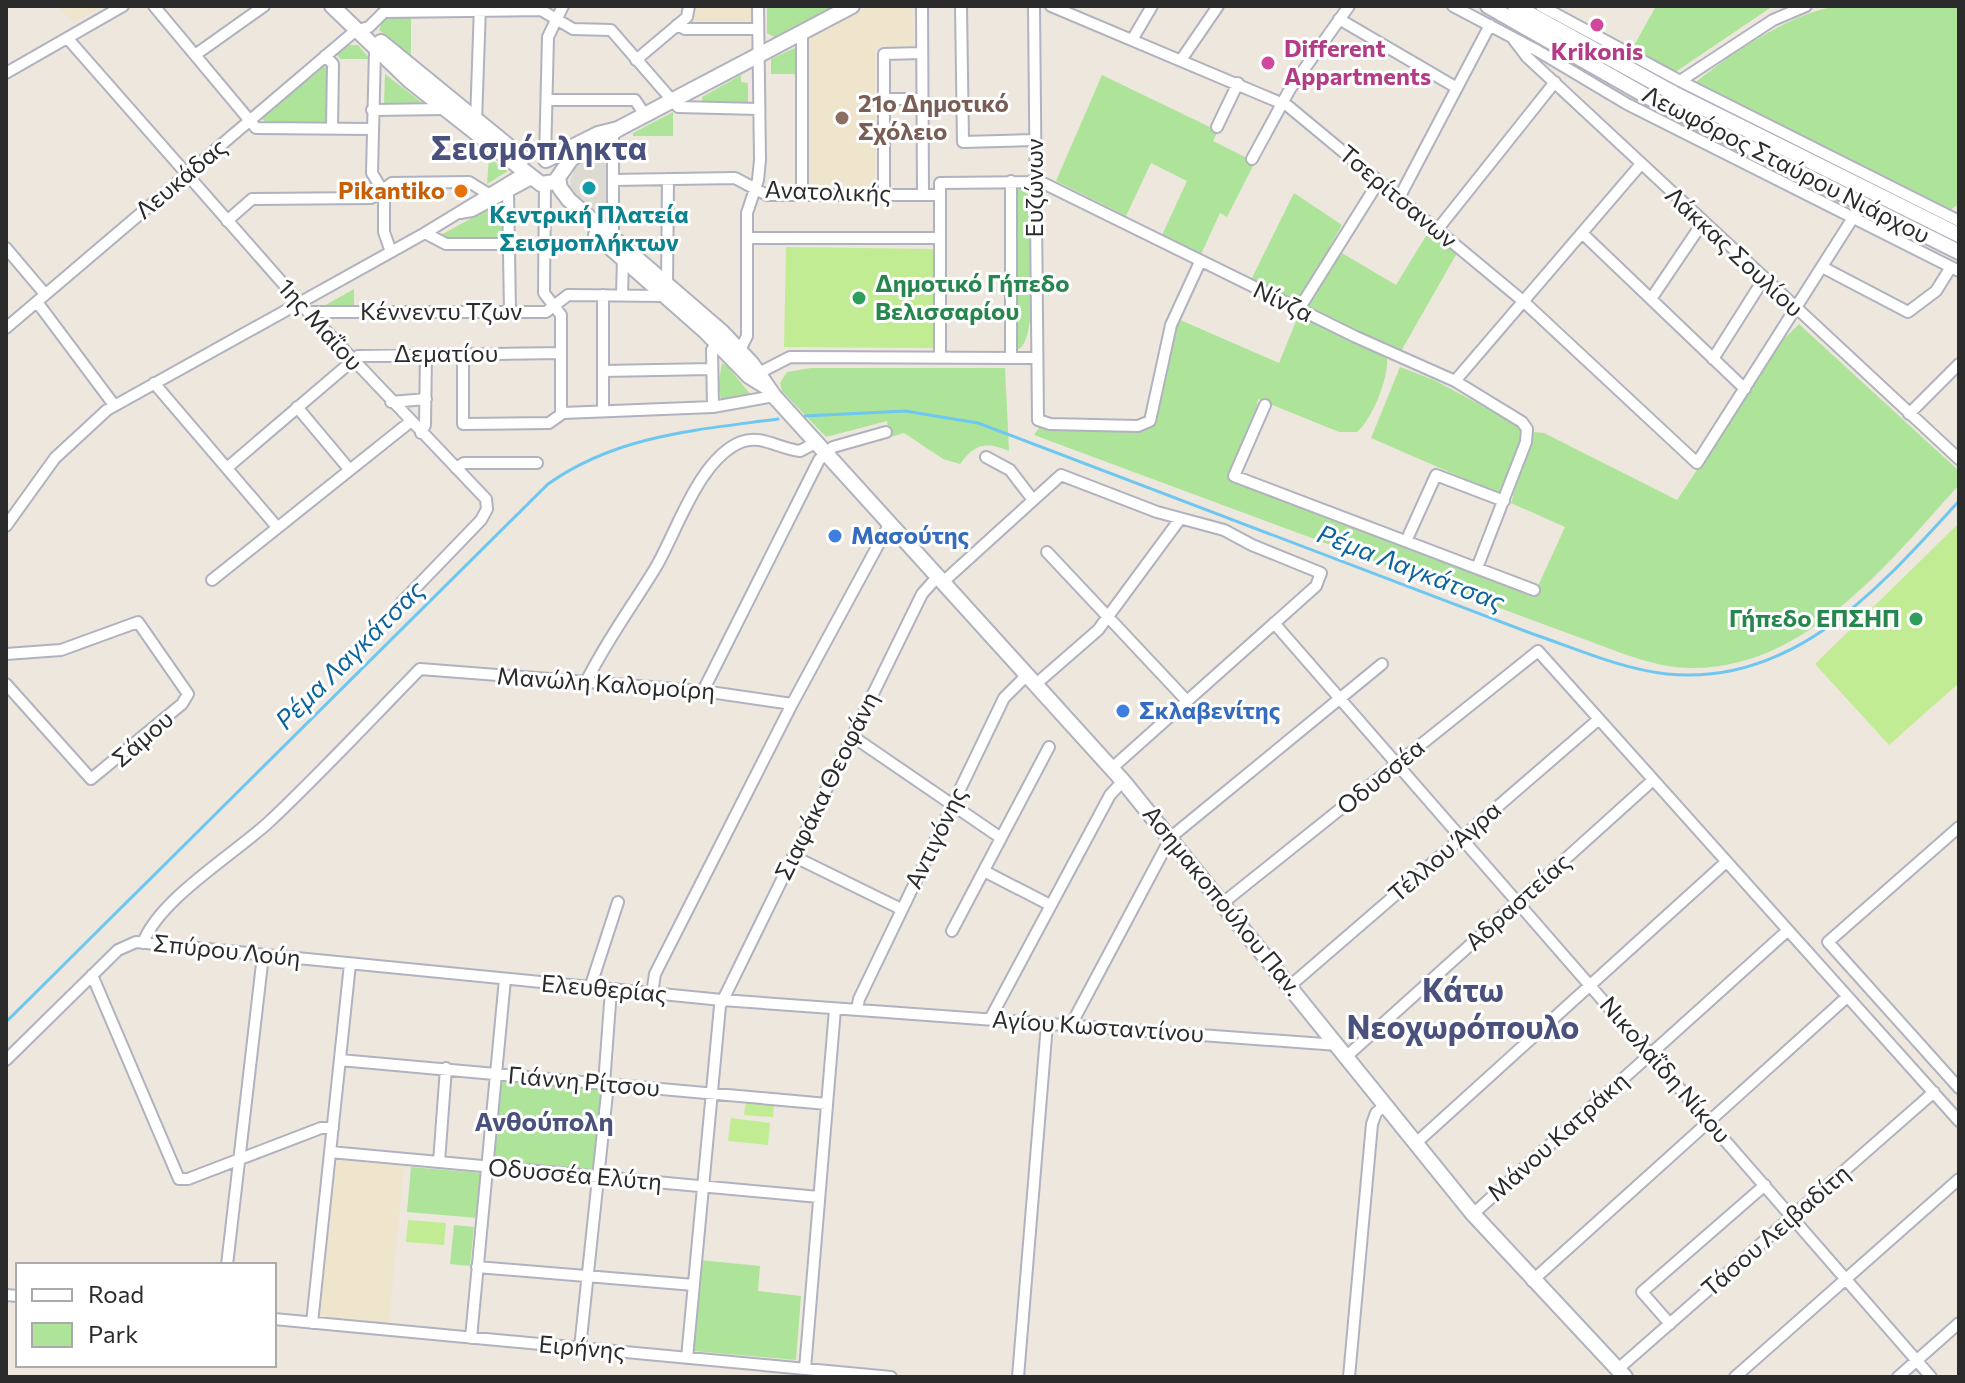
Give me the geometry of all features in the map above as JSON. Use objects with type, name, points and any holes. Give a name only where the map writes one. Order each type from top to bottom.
[{"type":"street","points":[[6,73],[69,40],[123,6]]},
{"type":"street","points":[[154,6],[258,128],[372,129]]},
{"type":"street","points":[[195,55],[264,6]]},
{"type":"street","points":[[332,6],[544,173],[613,237],[749,376],[770,392]]},
{"type":"street","points":[[344,6],[375,50],[496,152],[544,173],[623,259],[740,350],[770,392]]},
{"type":"street","points":[[561,413],[561,315],[544,293],[544,173],[548,37],[563,6]]},
{"type":"street","points":[[636,60],[688,15],[689,6]]},
{"type":"street","points":[[740,350],[747,336],[747,209],[760,169],[758,6]]},
{"type":"street","points":[[460,213],[472,211],[544,173],[598,134],[615,132],[852,6]]},
{"type":"street","points":[[922,6],[923,195]]},
{"type":"street","points":[[961,6],[963,142],[1034,140]]},
{"type":"street","name":"Ευζώνων","points":[[1034,6],[1037,418],[1050,424],[1138,426],[1150,421],[1171,325],[1200,262]]},
{"type":"street","name":"Τσερίτσανων","points":[[1051,6],[1282,102],[1523,301],[1697,463],[1745,389]]},
{"type":"street","points":[[1132,40],[1152,6]]},
{"type":"street","points":[[1181,60],[1218,6]]},
{"type":"street","points":[[1252,159],[1282,102],[1349,6]]},
{"type":"street","points":[[1453,6],[1627,104],[1955,269],[1936,291],[1908,312],[1824,268]]},
{"type":"street","name":"Λεωφόρος Σταύρου Νιάρχου","points":[[1488,6],[1648,97],[1959,252]]},
{"type":"street","name":"Λεωφόρος Σταύρου Νιάρχου","points":[[1515,6],[1675,94],[1959,235]]},
{"type":"street","points":[[1541,6],[1680,81],[1959,221]]},
{"type":"street","points":[[1680,81],[1773,20],[1806,6]]},
{"type":"street","points":[[476,122],[480,8]]},
{"type":"street","name":"Λευκάδας","points":[[6,328],[325,56],[388,11],[541,10],[573,29],[611,30],[670,102]]},
{"type":"street","points":[[1339,19],[1457,88]]},
{"type":"street","points":[[677,25],[685,29],[758,29]]},
{"type":"street","points":[[1399,198],[1490,25]]},
{"type":"street","points":[[802,32],[802,195]]},
{"type":"street","name":"1ης Μαΐου","points":[[69,40],[351,360],[486,499],[485,514],[401,603]]},
{"type":"street","name":"Λάκκας Σουλίου","points":[[1514,40],[1763,280],[1959,459]]},
{"type":"street","points":[[375,50],[372,173],[382,191],[384,232],[391,252]]},
{"type":"street","points":[[884,195],[884,54],[922,53]]},
{"type":"street","points":[[325,56],[333,64],[332,128]]},
{"type":"street","points":[[1437,230],[1555,82]]},
{"type":"street","points":[[1217,127],[1238,83]]},
{"type":"street","points":[[884,99],[922,99]]},
{"type":"street","points":[[547,100],[634,100],[645,115]]},
{"type":"street","points":[[670,102],[687,109],[759,109]]},
{"type":"street","points":[[372,110],[445,109]]},
{"type":"street","points":[[613,237],[615,132]]},
{"type":"street","points":[[1455,381],[1641,164]]},
{"type":"street","points":[[6,526],[64,447],[114,405],[425,233],[487,193],[544,173]]},
{"type":"street","name":"Ανατολικής","points":[[613,180],[735,178],[762,194],[802,195],[940,195],[940,183],[1035,180]]},
{"type":"street","points":[[666,290],[668,179]]},
{"type":"street","name":"Νίνζα","points":[[1035,180],[1200,262],[1455,381],[1515,416],[1527,429],[1504,501]]},
{"type":"street","points":[[1011,181],[1011,358]]},
{"type":"street","points":[[1299,309],[1379,181]]},
{"type":"street","points":[[227,221],[252,199],[371,198],[392,183],[469,182],[487,193]]},
{"type":"street","points":[[508,192],[510,312]]},
{"type":"street","points":[[940,195],[940,358]]},
{"type":"street","points":[[1582,233],[1745,389],[1863,202]]},
{"type":"street","points":[[1651,299],[1703,222]]},
{"type":"street","points":[[425,233],[446,244],[509,244]]},
{"type":"street","points":[[747,238],[940,238]]},
{"type":"street","points":[[6,248],[114,405]]},
{"type":"street","points":[[622,295],[623,259]]},
{"type":"street","points":[[1713,359],[1763,280]]},
{"type":"street","name":"Κέννεντυ Τζων","points":[[308,312],[546,312],[568,295],[622,295],[666,290]]},
{"type":"street","points":[[603,295],[603,411]]},
{"type":"street","points":[[713,407],[712,350],[717,342]]},
{"type":"street","name":"Δεματίου","points":[[351,360],[370,354],[561,353]]},
{"type":"street","points":[[421,433],[426,399],[426,354]]},
{"type":"street","points":[[463,354],[463,424],[549,423],[561,413],[713,407],[770,392]]},
{"type":"street","points":[[759,373],[790,357],[1035,358]]},
{"type":"street","points":[[228,467],[351,360]]},
{"type":"street","points":[[1909,414],[1959,364]]},
{"type":"street","points":[[603,371],[712,369]]},
{"type":"street","points":[[154,383],[277,527]]},
{"type":"street","name":"Ασημακοπούλου Παν.","points":[[770,392],[1112,768],[1224,902],[1473,1214],[1532,1281],[1622,1373]]},
{"type":"street","points":[[391,402],[426,399]]},
{"type":"street","points":[[1265,405],[1234,476],[1407,539],[1534,590]]},
{"type":"street","points":[[297,407],[349,469]]},
{"type":"street","points":[[212,580],[410,422]]},
{"type":"street","points":[[586,682],[660,559],[697,487],[722,457],[747,441],[762,440],[800,451],[817,442],[886,432]]},
{"type":"street","points":[[703,691],[817,442]]},
{"type":"street","points":[[986,457],[1010,470],[1033,500]]},
{"type":"street","points":[[456,468],[464,463],[537,463]]},
{"type":"street","name":"Σιαφάκα Θεοφάνη","points":[[687,1358],[722,1000],[922,594],[1061,475],[1180,519]]},
{"type":"street","points":[[1407,539],[1436,475],[1504,501],[1477,568]]},
{"type":"street","points":[[1112,768],[1320,582],[1321,573],[1224,530],[1180,519]]},
{"type":"street","name":"Αντιγόνης","points":[[857,1009],[901,909],[1006,696],[1032,680],[1109,617],[1180,519]]},
{"type":"street","points":[[652,994],[655,974],[792,704],[890,523]]},
{"type":"street","points":[[1047,552],[1187,701]]},
{"type":"street","name":"Σάμου","points":[[6,654],[61,650],[138,622],[188,694],[162,722],[91,779],[6,684]]},
{"type":"street","name":"Νικολαΐδη Νίκου","points":[[1274,623],[1931,1377]]},
{"type":"street","name":"Οδυσσέα","points":[[1224,902],[1538,651],[1599,719]]},
{"type":"street","points":[[1071,1025],[1171,837],[1382,664]]},
{"type":"street","name":"Μανώλη Καλομοίρη","points":[[143,943],[153,924],[220,859],[267,824],[420,669],[703,691],[792,704]]},
{"type":"street","points":[[1599,719],[1959,1121]]},
{"type":"street","name":"Τέλλου Άγρα","points":[[1291,985],[1599,719]]},
{"type":"street","points":[[852,736],[1001,838]]},
{"type":"street","points":[[952,931],[1049,747]]},
{"type":"street","name":"Αδραστείας","points":[[1343,1050],[1519,901],[1653,780]]},
{"type":"street","points":[[990,1019],[1110,795],[1123,781]]},
{"type":"street","points":[[1959,827],[1828,942],[1959,1088]]},
{"type":"street","points":[[793,856],[901,909]]},
{"type":"street","points":[[1416,1143],[1725,863]]},
{"type":"street","points":[[984,871],[1050,905]]},
{"type":"street","points":[[590,988],[618,902]]},
{"type":"street","name":"Μάνου Κατράκη","points":[[1473,1214],[1787,931]]},
{"type":"street","name":"Σπύρου Λούη","points":[[6,1060],[121,948],[143,943],[350,964]]},
{"type":"street","points":[[227,1263],[263,955]]},
{"type":"street","points":[[312,1323],[350,964]]},
{"type":"street","name":"Ελευθερίας","points":[[350,964],[652,994],[857,1009]]},
{"type":"street","points":[[92,975],[176,1177],[188,1179],[321,1128],[333,1128]]},
{"type":"street","points":[[471,1338],[505,979]]},
{"type":"street","points":[[580,1348],[598,1177],[611,990]]},
{"type":"street","points":[[1532,1281],[1847,997]]},
{"type":"street","points":[[805,1369],[835,1009]]},
{"type":"street","name":"Αγίου Κωσταντίνου","points":[[857,1009],[1343,1050]]},
{"type":"street","points":[[1018,1377],[1047,1024]]},
{"type":"street","name":"Γιάννη Ρίτσου","points":[[340,1060],[827,1104]]},
{"type":"street","points":[[439,1162],[446,1068]]},
{"type":"street","name":"Τάσου Λειβαδίτη","points":[[1622,1373],[1670,1324],[1934,1092]]},
{"type":"street","points":[[1349,1377],[1372,1124],[1376,1113],[1386,1104]]},
{"type":"street","name":"Οδυσσέα Ελύτη","points":[[330,1152],[819,1197]]},
{"type":"street","points":[[1735,1377],[1959,1179]]},
{"type":"street","points":[[1670,1324],[1642,1292],[1765,1185]]},
{"type":"street","points":[[477,1267],[694,1285]]},
{"type":"street","name":"Ειρήνης","points":[[276,1319],[891,1377]]},
{"type":"street","points":[[1898,1377],[1959,1323]]},
{"type":"shaded area","points":[[57,6],[104,6],[73,22]]},
{"type":"shaded area","points":[[694,6],[752,6],[752,23],[694,23]]},
{"type":"shaded area","name":"21ο Δημοτικό Σχόλειο","points":[[870,6],[912,6],[914,46],[875,47],[875,191],[809,190],[809,39]]},
{"type":"shaded area","name":"Κεντρική Πλατεία Σεισμοπλήκτων","points":[[604,151],[606,225],[572,194],[570,181],[576,166]]},
{"type":"shaded area","points":[[337,1160],[404,1166],[389,1323],[320,1316]]},
{"type":"green space","points":[[1870,4],[1959,6],[1959,204],[1947,212],[1698,85],[1697,81],[1765,34],[1822,9]]},
{"type":"green space","points":[[767,6],[835,6],[776,38],[767,33]]},
{"type":"green space","points":[[1656,6],[1773,6],[1674,73],[1631,51]]},
{"type":"green space","points":[[385,16],[411,16],[411,56],[379,30]]},
{"type":"green space","points":[[349,45],[358,45],[370,59],[340,59],[337,54]]},
{"type":"green space","points":[[799,46],[799,74],[771,74],[771,59]]},
{"type":"green space","points":[[323,66],[329,69],[329,122],[267,123],[262,119]]},
{"type":"green space","points":[[385,74],[425,105],[384,104]]},
{"type":"green space","points":[[741,75],[741,82],[748,83],[748,103],[702,104],[702,97]]},
{"type":"green space","points":[[1102,75],[1218,131],[1213,141],[1255,162],[1227,217],[1220,213],[1201,254],[1162,235],[1187,181],[1151,163],[1126,216],[1056,181]]},
{"type":"green space","points":[[673,112],[673,136],[633,136],[633,133]]},
{"type":"green space","points":[[489,158],[508,171],[487,184]]},
{"type":"green space","points":[[1015,188],[1031,188],[1033,248],[1030,323],[1026,340],[1019,349],[1015,346]]},
{"type":"green space","points":[[1294,193],[1342,225],[1330,246],[1396,285],[1429,231],[1457,253],[1400,353],[1251,280]]},
{"type":"green space","points":[[503,201],[504,235],[500,240],[444,240],[439,236]]},
{"type":"green space","name":"Δημοτικό Γήπεδο Βελισσαρίου","points":[[786,247],[935,249],[933,348],[784,347]]},
{"type":"green space","points":[[354,289],[354,310],[325,310],[324,306]]},
{"type":"green space","points":[[1299,314],[1387,357],[1379,397],[1357,432],[1339,432],[1258,399],[1255,418],[1229,478],[1427,552],[1533,597],[1565,527],[1511,503],[1532,432],[1544,433],[1677,500],[1784,339],[1799,324],[1959,471],[1959,485],[1874,577],[1808,631],[1772,651],[1733,664],[1691,668],[1655,663],[1620,652],[1034,435],[1039,428],[1142,430],[1156,421],[1178,319],[1279,363]]},
{"type":"green space","points":[[722,363],[753,397],[721,399],[718,385]]},
{"type":"green space","points":[[1400,367],[1434,380],[1522,427],[1523,434],[1502,495],[1371,438]]},
{"type":"green space","points":[[811,368],[1005,368],[1009,451],[982,446],[960,464],[943,459],[904,433],[890,437],[887,421],[826,437],[782,391],[780,383],[787,372]]},
{"type":"green space","name":"Γήπεδο ΕΠΣΗΠ","points":[[1959,523],[1959,683],[1889,745],[1815,664]]},
{"type":"green space","points":[[501,1081],[603,1090],[596,1170],[494,1161]]},
{"type":"green space","points":[[746,1101],[774,1104],[773,1117],[744,1115]]},
{"type":"green space","points":[[731,1118],[770,1123],[768,1145],[728,1141]]},
{"type":"green space","points":[[411,1167],[481,1173],[477,1218],[407,1212]]},
{"type":"green space","points":[[408,1220],[446,1223],[444,1245],[406,1242]]},
{"type":"green space","points":[[454,1225],[474,1227],[470,1266],[450,1264]]},
{"type":"green space","points":[[700,1260],[760,1266],[758,1291],[801,1296],[796,1360],[693,1351]]},
{"type":"waterway","name":"Ρέμα Λαγκάτσας","points":[[805,416],[905,411],[978,423],[1533,634],[1616,663],[1667,674],[1713,674],[1756,664],[1795,647],[1832,624],[1867,596],[1959,501]]},
{"type":"waterway","name":"Ρέμα Λαγκάτσας","points":[[6,1022],[548,484],[602,455],[658,437],[778,419]]},
{"type":"place","name":"Krikonis","points":[[1597,25]]},
{"type":"place","name":"Different Appartments","points":[[1268,63]]},
{"type":"place","name":"21ο Δημοτικό Σχόλειο","points":[[842,118]]},
{"type":"place","name":"Κεντρική Πλατεία Σεισμοπλήκτων","points":[[589,188]]},
{"type":"place","name":"Pikantiko","points":[[461,191]]},
{"type":"place","name":"Δημοτικό Γήπεδο Βελισσαρίου","points":[[859,298]]},
{"type":"place","name":"Μασούτης","points":[[835,536]]},
{"type":"place","name":"Γήπεδο ΕΠΣΗΠ","points":[[1916,619]]},
{"type":"place","name":"Σκλαβενίτης","points":[[1123,711]]},
{"type":"district","name":"Σεισμόπληκτα","points":[[539,149]]},
{"type":"district","name":"Κάτω Νεοχωρόπουλο","points":[[1463,1010]]},
{"type":"district","name":"Ανθούπολη","points":[[544,1122]]}]
